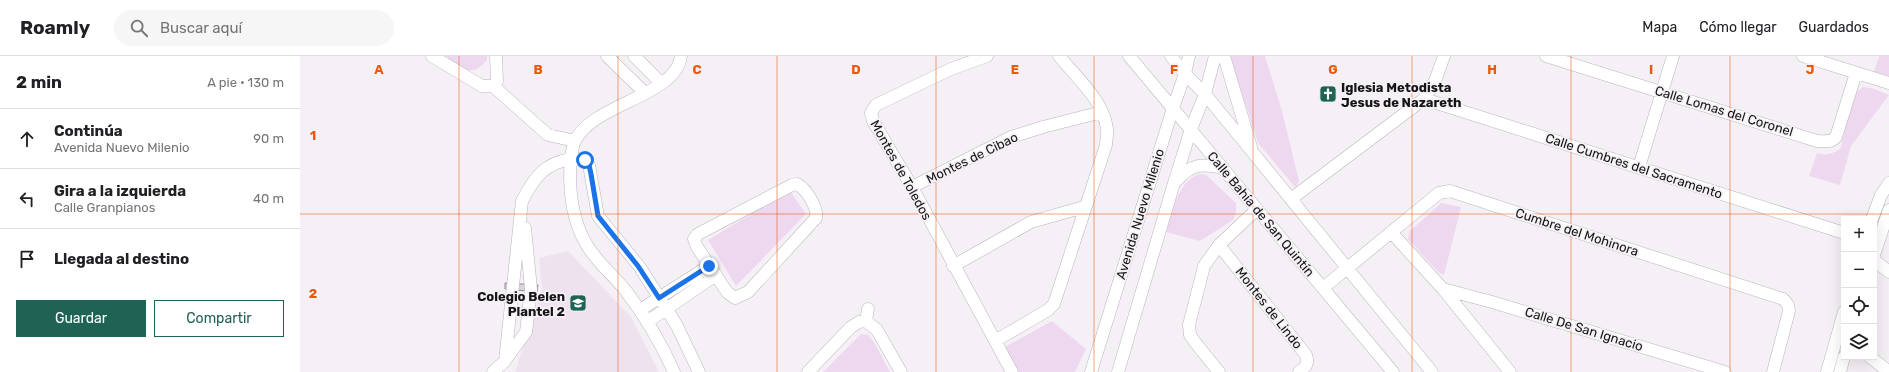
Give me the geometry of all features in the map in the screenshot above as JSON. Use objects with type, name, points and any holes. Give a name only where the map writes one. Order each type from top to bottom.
[{"type":"street","points":[[432,56],[482,86],[494,86],[548,135],[575,141]]},
{"type":"street","points":[[494,86],[497,82],[496,56]]},
{"type":"street","points":[[607,56],[645,93]]},
{"type":"street","points":[[634,56],[661,83]]},
{"type":"street","points":[[674,372],[640,310],[588,247],[577,222],[570,192],[571,159],[575,141],[592,121],[672,77],[680,64],[681,56]]},
{"type":"street","name":"Montes de Toledos","points":[[987,56],[951,70],[873,108],[871,113],[873,121],[912,187],[953,266],[1012,372]]},
{"type":"street","points":[[995,341],[1048,310],[1054,304],[1084,207],[1106,145],[1107,130],[1102,112],[1093,98],[1059,56]]},
{"type":"street","name":"Calle Bahía de San Quintín","points":[[1129,56],[1393,372]]},
{"type":"street","points":[[1171,56],[1185,74],[1205,94],[1432,372]]},
{"type":"street","name":"Avenida Nuevo Milenio","points":[[1091,372],[1173,108],[1185,74],[1189,56]]},
{"type":"street","name":"Avenida Nuevo Milenio","points":[[1118,372],[1174,183],[1191,129],[1205,94],[1215,56]]},
{"type":"street","points":[[1224,56],[1253,154]]},
{"type":"street","points":[[1291,199],[1424,99],[1435,81],[1444,56]]},
{"type":"street","name":"Calle Lomas del Coronel","points":[[1546,56],[1817,141],[1831,141],[1836,137],[1856,73]]},
{"type":"street","points":[[1639,167],[1673,56]]},
{"type":"street","points":[[1803,56],[1889,83]]},
{"type":"street","name":"Calle Cumbres del Sacramento","points":[[1424,99],[1841,232]]},
{"type":"street","name":"Montes de Cibao","points":[[912,187],[1011,137],[1043,126],[1102,112]]},
{"type":"street","points":[[505,361],[522,201],[532,182],[548,166],[559,161],[581,158],[589,165],[598,216],[638,266],[666,308],[677,326],[699,372]]},
{"type":"street","points":[[1174,183],[1187,170],[1194,166],[1203,165],[1223,168]]},
{"type":"street","points":[[1873,216],[1881,195],[1889,183]]},
{"type":"street","points":[[797,184],[802,187],[814,205],[816,218],[748,292],[735,298],[727,292],[713,270],[695,243],[694,239],[696,236],[792,185],[797,184]]},
{"type":"street","name":"Cumbre del Mohinora","points":[[1323,288],[1439,193],[1450,191],[1783,298],[1788,305],[1789,311],[1773,372]]},
{"type":"street","points":[[493,372],[505,361],[526,332],[530,289],[522,201]]},
{"type":"street","points":[[953,266],[1031,222],[1084,207]]},
{"type":"street","points":[[1219,372],[1190,335],[1189,325],[1204,266],[1219,245],[1257,209]]},
{"type":"street","points":[[1877,240],[1889,210]]},
{"type":"street","points":[[1391,232],[1443,289],[1510,372]]},
{"type":"street","name":"Montes de Lindo","points":[[1219,245],[1306,355],[1308,362],[1299,372]]},
{"type":"street","points":[[1877,262],[1889,272]]},
{"type":"street","points":[[640,310],[659,298],[713,270]]},
{"type":"street","points":[[647,322],[713,270]]},
{"type":"street","name":"Calle De San Ignacio","points":[[1443,289],[1492,302],[1725,372]]},
{"type":"street","points":[[866,321],[868,309]]},
{"type":"street","points":[[808,372],[852,327],[859,322],[866,321]]},
{"type":"street","points":[[866,321],[876,330],[901,372]]},
{"type":"street","points":[[1827,372],[1841,334]]},
{"type":"street","points":[[1840,372],[1843,360]]},
{"type":"street","points":[[1874,360],[1889,372]]},
{"type":"shaded area","points":[[446,56],[487,56],[487,60],[476,69],[466,70],[461,68]]},
{"type":"shaded area","points":[[1230,56],[1265,56],[1282,111],[1299,181],[1296,188],[1258,143]]},
{"type":"shaded area","points":[[1879,56],[1889,56],[1889,76],[1874,72]]},
{"type":"shaded area","points":[[1863,87],[1872,88],[1889,95],[1851,146],[1840,185],[1809,176],[1817,153],[1829,154],[1841,148],[1844,131],[1856,92]]},
{"type":"shaded area","points":[[1198,174],[1206,175],[1236,203],[1236,212],[1233,220],[1200,241],[1166,232],[1176,199],[1185,185]]},
{"type":"shaded area","points":[[790,191],[806,214],[736,286],[708,240]]},
{"type":"shaded area","points":[[1441,203],[1461,207],[1444,275],[1438,272],[1408,239],[1409,232]]},
{"type":"shaded area","name":"Colegio Belen Plantel 2","points":[[568,251],[631,317],[659,372],[515,372],[542,289],[539,258]]},
{"type":"shaded area","points":[[1052,321],[1086,349],[1075,372],[1016,372],[1005,347]]},
{"type":"shaded area","points":[[861,334],[868,335],[874,342],[890,372],[823,372]]},
{"type":"building","points":[[505,283],[538,285],[537,292],[505,289]]},
{"type":"place","name":"Iglesia Metodista Jesus de Nazareth","points":[[1328,94]]},
{"type":"place","name":"Colegio Belen Plantel 2","points":[[578,303]]},
{"type":"route","points":[[585,160],[589,165],[593,196],[598,216],[610,233],[638,266],[659,298],[709,266]]}]
